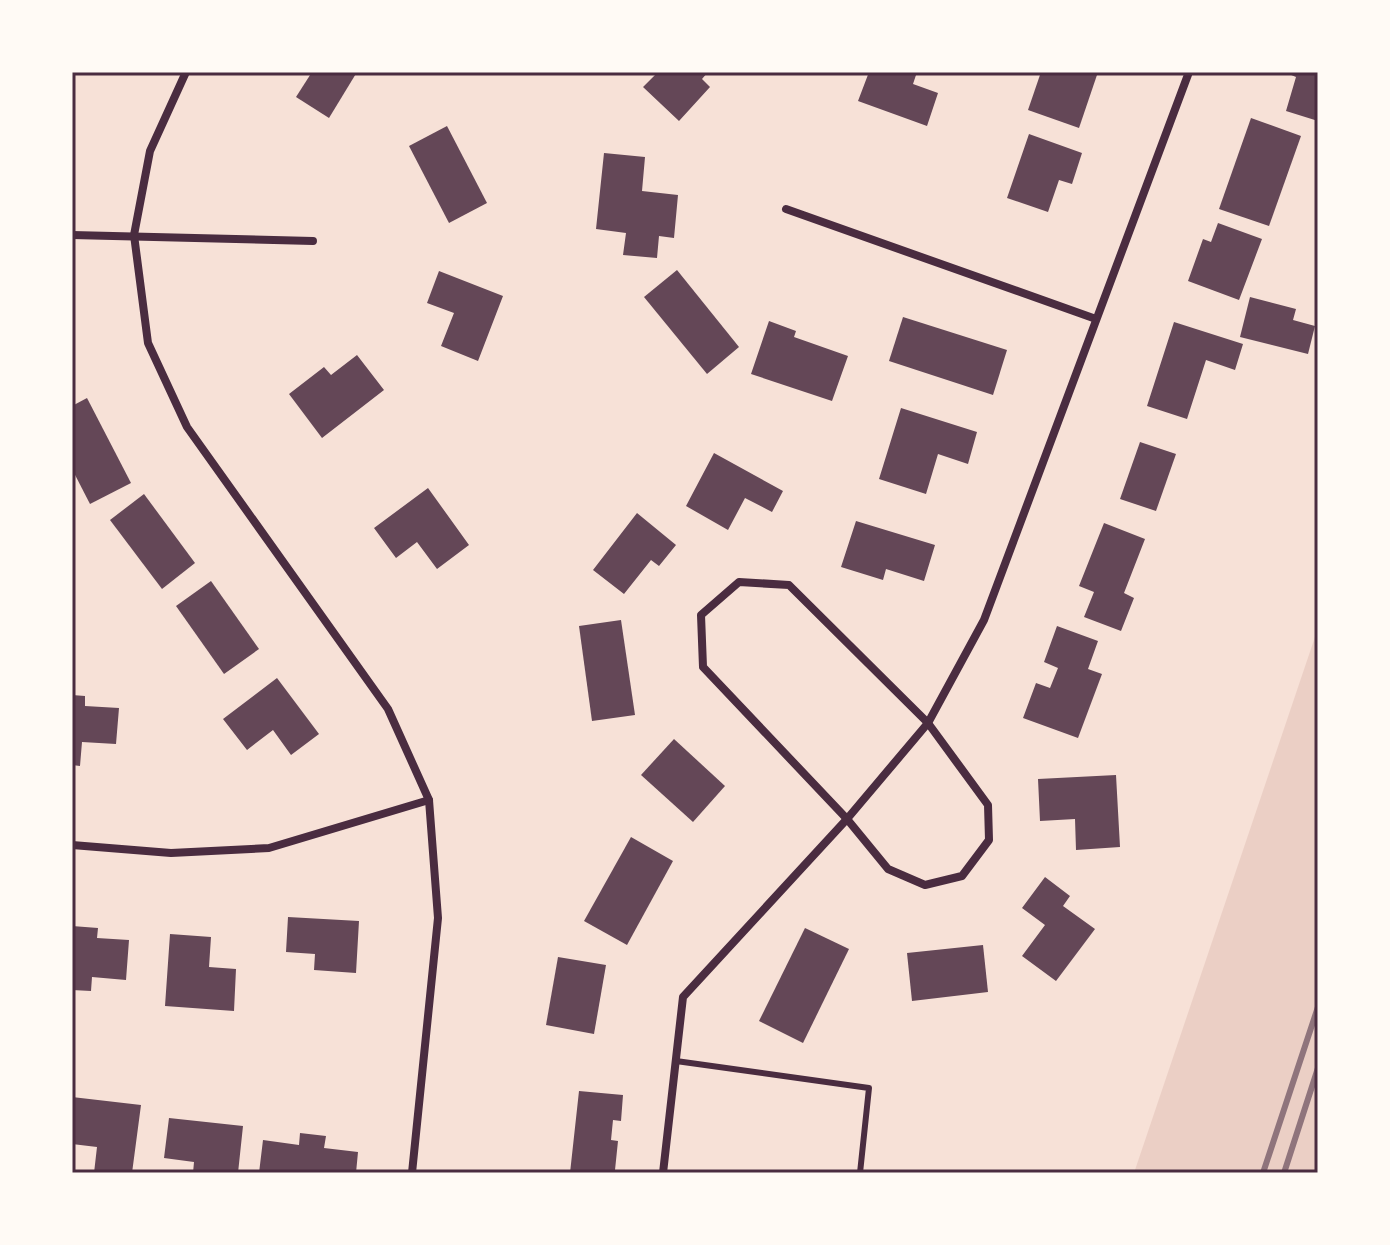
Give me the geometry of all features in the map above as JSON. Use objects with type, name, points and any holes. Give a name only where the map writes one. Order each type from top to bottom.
[{"type":"street","points":[[186,72],[150,151],[134,235],[148,343],[187,427],[388,709],[429,800],[438,918],[412,1173]]},
{"type":"street","points":[[663,1173],[683,997],[847,819],[928,723],[984,620],[1189,72]]},
{"type":"street","points":[[786,209],[1096,319]]},
{"type":"street","points":[[72,235],[313,241]]},
{"type":"street","points":[[739,582],[789,585],[928,723],[988,805],[989,840],[962,876],[925,885],[888,869],[847,819],[703,667],[701,615],[739,582]]},
{"type":"street","points":[[72,845],[171,853],[269,848],[429,800]]},
{"type":"lane","points":[[676,1061],[869,1088],[860,1173]]},
{"type":"shaded area","points":[[1318,628],[1318,1173],[1134,1173]]},
{"type":"building","points":[[312,72],[357,72],[329,118],[296,97]]},
{"type":"building","points":[[658,72],[708,72],[702,79],[710,87],[679,121],[643,87]]},
{"type":"building","points":[[869,72],[917,72],[913,84],[938,93],[927,126],[858,101]]},
{"type":"building","points":[[1041,72],[1098,72],[1079,128],[1028,110]]},
{"type":"building","points":[[1284,72],[1318,72],[1318,121],[1286,111],[1296,77]]},
{"type":"building","points":[[1251,118],[1301,136],[1269,226],[1219,209]]},
{"type":"building","points":[[447,126],[487,203],[449,223],[409,146]]},
{"type":"building","points":[[1029,134],[1082,153],[1072,184],[1059,180],[1048,212],[1007,198]]},
{"type":"building","points":[[604,153],[645,157],[642,191],[678,195],[674,238],[659,236],[657,258],[623,255],[626,233],[596,229]]},
{"type":"building","points":[[1218,223],[1262,239],[1239,300],[1188,281],[1203,239],[1211,242]]},
{"type":"building","points":[[677,270],[739,347],[707,374],[644,297]]},
{"type":"building","points":[[439,271],[503,296],[478,361],[441,346],[454,313],[427,303]]},
{"type":"building","points":[[1250,297],[1296,309],[1293,320],[1315,326],[1308,354],[1240,337]]},
{"type":"building","points":[[903,317],[1007,350],[993,395],[889,361]]},
{"type":"building","points":[[769,321],[796,331],[794,337],[848,356],[832,401],[751,374]]},
{"type":"building","points":[[1174,322],[1243,344],[1235,370],[1206,360],[1187,419],[1147,406]]},
{"type":"building","points":[[357,355],[384,390],[322,438],[289,394],[324,367],[331,375]]},
{"type":"building","points":[[87,398],[131,483],[90,504],[72,469],[72,406]]},
{"type":"building","points":[[901,408],[977,432],[968,464],[938,454],[926,494],[879,479]]},
{"type":"building","points":[[1140,442],[1176,454],[1156,511],[1120,499]]},
{"type":"building","points":[[714,453],[783,491],[772,512],[745,498],[728,530],[686,506]]},
{"type":"building","points":[[428,488],[469,545],[437,569],[417,542],[396,558],[374,528]]},
{"type":"building","points":[[144,494],[195,563],[162,589],[110,520]]},
{"type":"building","points":[[637,513],[676,545],[659,566],[651,560],[624,594],[593,570]]},
{"type":"building","points":[[856,521],[935,545],[924,581],[886,569],[883,580],[841,567]]},
{"type":"building","points":[[1104,523],[1145,539],[1124,593],[1134,598],[1121,631],[1084,617],[1094,592],[1079,586]]},
{"type":"building","points":[[211,581],[259,649],[224,674],[176,606]]},
{"type":"building","points":[[621,620],[635,715],[592,721],[579,626]]},
{"type":"building","points":[[1057,626],[1098,641],[1088,669],[1102,674],[1078,738],[1023,718],[1036,683],[1050,688],[1058,668],[1044,662]]},
{"type":"building","points":[[277,678],[319,734],[291,755],[273,730],[247,750],[223,719]]},
{"type":"building","points":[[72,695],[85,696],[85,706],[119,708],[116,744],[82,742],[80,766],[72,765]]},
{"type":"building","points":[[674,739],[725,786],[693,822],[641,775]]},
{"type":"building","points":[[1116,775],[1120,847],[1076,850],[1075,819],[1040,821],[1038,779]]},
{"type":"building","points":[[631,837],[673,861],[627,945],[584,921]]},
{"type":"building","points":[[1045,877],[1070,896],[1063,906],[1095,929],[1056,981],[1022,956],[1045,925],[1022,908]]},
{"type":"building","points":[[288,917],[359,921],[356,973],[314,970],[315,954],[286,952]]},
{"type":"building","points":[[72,926],[98,928],[97,938],[129,940],[126,980],[92,977],[91,991],[72,990]]},
{"type":"building","points":[[805,928],[849,949],[803,1043],[759,1021]]},
{"type":"building","points":[[170,934],[211,937],[209,967],[236,969],[234,1011],[165,1006]]},
{"type":"building","points":[[983,945],[988,992],[912,1001],[907,953]]},
{"type":"building","points":[[558,957],[606,965],[594,1034],[546,1025]]},
{"type":"building","points":[[579,1091],[623,1095],[621,1121],[613,1120],[611,1140],[618,1141],[615,1170],[570,1173]]},
{"type":"building","points":[[72,1097],[141,1105],[132,1173],[94,1173],[97,1147],[72,1144]]},
{"type":"building","points":[[169,1118],[243,1126],[238,1173],[193,1173],[194,1162],[164,1158]]},
{"type":"building","points":[[300,1133],[326,1136],[324,1148],[358,1152],[356,1173],[259,1173],[263,1140],[299,1145]]},
{"type":"railway","points":[[1263,1173],[1318,1007]]},
{"type":"railway","points":[[1284,1173],[1318,1068]]}]
